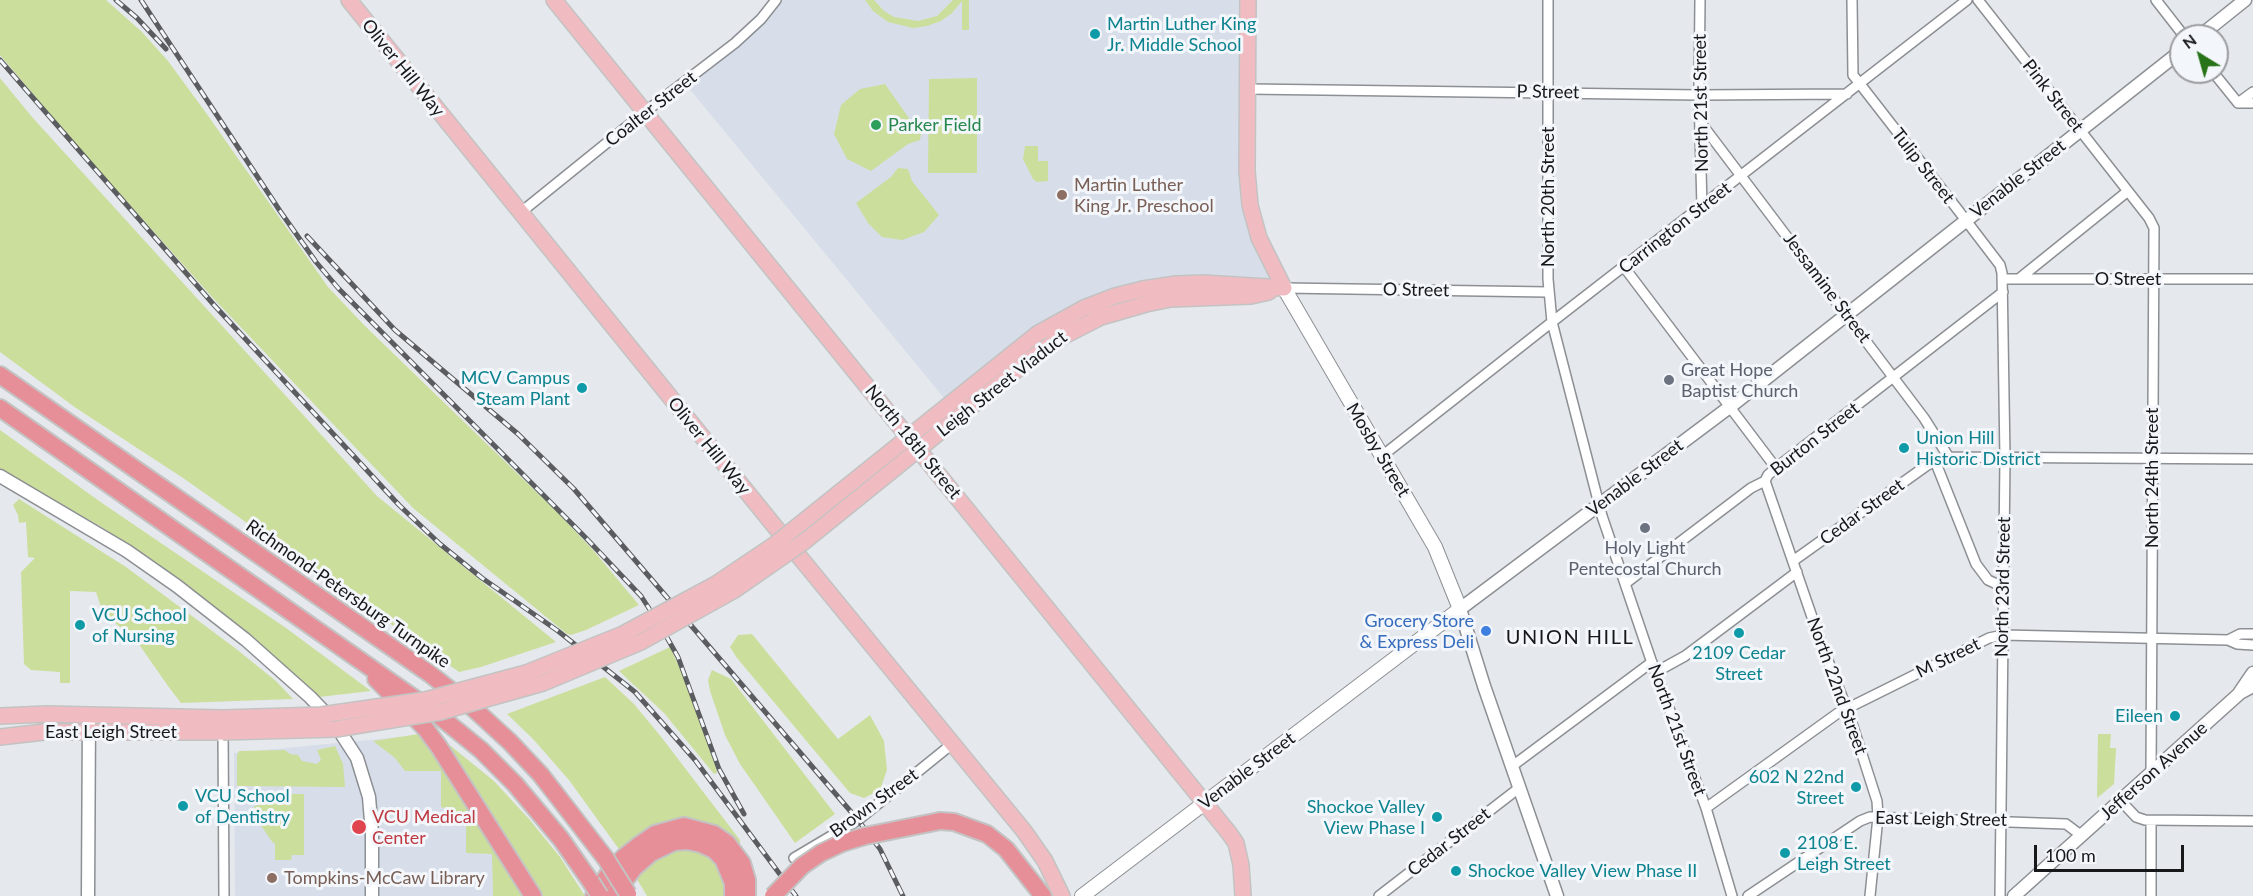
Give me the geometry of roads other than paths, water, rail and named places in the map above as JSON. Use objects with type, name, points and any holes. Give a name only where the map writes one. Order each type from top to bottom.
[{"type":"highway","points":[[0,370],[38,400]]},
{"type":"highway","name":"Richmond-Petersburg Turnpike","points":[[0,375],[430,674],[473,708],[541,775],[606,859],[623,895]]},
{"type":"highway","points":[[0,408],[414,696],[481,750],[546,819],[595,891],[624,857],[639,845],[655,834],[684,826],[714,834],[727,843],[742,863],[747,880],[747,896]]},
{"type":"highway","points":[[0,414],[28,428]]},
{"type":"highway","points":[[320,632],[380,683],[425,729],[471,794],[533,896]]},
{"type":"highway","points":[[773,896],[802,866],[842,843],[864,836],[940,821],[954,822],[987,834],[1006,849],[1043,896]]},
{"type":"highway","points":[[623,895],[634,868],[651,853],[674,842],[687,841],[714,849],[723,859],[733,884],[733,896]]},
{"type":"main road","name":"Oliver Hill Way","points":[[349,0],[1024,831],[1045,861],[1062,896]]},
{"type":"main road","name":"North 18th Street","points":[[554,0],[1205,802],[1236,843],[1241,865],[1243,896]]},
{"type":"main road","name":"Mosby Street","points":[[1248,0],[1247,171],[1250,205],[1263,249],[1435,547],[1461,609]]},
{"type":"main road","name":"Leigh Street Viaduct","points":[[223,725],[321,715],[425,700],[525,673],[623,634],[695,596],[774,544],[1037,334],[1084,308],[1115,296],[1145,296],[1193,283],[1284,288]]},
{"type":"main road","name":"Venable Street","points":[[1082,896],[1461,609]]},
{"type":"main road","name":"East Leigh Street","points":[[0,716],[89,715],[223,725]]},
{"type":"main road","name":"East Leigh Street","points":[[0,737],[34,733],[223,725]]},
{"type":"street","name":"Coalter Street","points":[[520,213],[735,43],[761,19],[776,0]]},
{"type":"street","name":"North 20th Street","points":[[1548,0],[1548,292],[1552,322]]},
{"type":"street","name":"North 21st Street","points":[[1700,0],[1699,95],[1702,207]]},
{"type":"street","points":[[1852,0],[1853,75],[1860,84]]},
{"type":"street","name":"Carrington Street","points":[[1382,456],[1967,0]]},
{"type":"street","name":"Pink Street","points":[[1978,0],[2128,191]]},
{"type":"street","points":[[2156,0],[2175,24]]},
{"type":"street","points":[[2215,24],[2245,0]]},
{"type":"street","name":"Venable Street","points":[[1461,609],[1731,406],[2169,60]]},
{"type":"street","name":"Tulip Street","points":[[1860,84],[2000,265],[2003,279]]},
{"type":"street","points":[[2222,84],[2238,104]]},
{"type":"street","name":"P Street","points":[[1248,89],[1699,95],[1847,94]]},
{"type":"street","points":[[2238,104],[2253,92]]},
{"type":"street","points":[[2238,104],[2253,103]]},
{"type":"street","name":"Jessamine Street","points":[[1701,123],[1743,175],[1894,377],[1939,439],[1948,456]]},
{"type":"street","points":[[2019,279],[2128,191]]},
{"type":"street","name":"North 24th Street","points":[[2128,191],[2154,228],[2151,773]]},
{"type":"street","points":[[1624,267],[1776,468]]},
{"type":"street","name":"O Street","points":[[2003,279],[2253,279]]},
{"type":"street","name":"North 23rd Street","points":[[2000,896],[2005,458],[2003,279]]},
{"type":"street","name":"O Street","points":[[1284,288],[1548,292]]},
{"type":"street","name":"Burton Street","points":[[1626,583],[1752,488],[1765,481],[1776,468],[2003,292]]},
{"type":"street","name":"North 21st Street","points":[[1552,322],[1599,506],[1652,662],[1706,808],[1732,896]]},
{"type":"street","name":"Cedar Street","points":[[1793,561],[1935,461],[1948,456],[2253,459]]},
{"type":"street","points":[[1935,461],[1976,564],[1988,580],[2003,587]]},
{"type":"street","points":[[0,476],[127,551],[177,586],[246,640],[310,697],[333,721],[352,748],[365,782],[372,829],[372,896]]},
{"type":"street","name":"North 22nd Street","points":[[1765,481],[1847,708],[1877,801],[1878,817],[1870,896]]},
{"type":"street","points":[[1656,672],[1685,656],[1797,572]]},
{"type":"street","name":"Mosby Street","points":[[1461,609],[1511,767],[1557,896]]},
{"type":"street","name":"M Street","points":[[2228,640],[2240,634],[2253,634]]},
{"type":"street","name":"M Street","points":[[1706,808],[1847,708],[1989,638],[2003,635],[2153,638],[2228,640],[2237,644],[2253,645]]},
{"type":"street","points":[[1511,767],[1652,662]]},
{"type":"street","name":"Jefferson Avenue","points":[[2240,693],[2253,672]]},
{"type":"street","name":"Jefferson Avenue","points":[[2014,896],[2240,693],[2253,686]]},
{"type":"street","points":[[88,896],[89,715]]},
{"type":"street","points":[[223,725],[224,896]]},
{"type":"street","name":"Brown Street","points":[[794,858],[858,820],[952,744]]},
{"type":"street","name":"Cedar Street","points":[[1379,896],[1519,788]]},
{"type":"street","points":[[2121,801],[2136,817],[2151,821],[2253,820]]},
{"type":"street","name":"East Leigh Street","points":[[1748,896],[1860,821],[1878,817],[2066,824],[2082,836]]},
{"type":"street","points":[[2151,821],[2151,896]]},
{"type":"railway","points":[[116,0],[137,18],[166,49]]},
{"type":"railway","points":[[141,0],[316,262],[339,289],[641,596],[678,657],[719,769],[744,814]]},
{"type":"railway","points":[[0,60],[214,305],[399,505],[440,544],[482,578],[558,631],[635,692],[695,760],[796,896]]},
{"type":"railway","points":[[307,236],[395,330],[518,434],[574,489],[858,820],[880,849],[903,896]]},
{"type":"place","name":"Martin Luther King Jr. Middle School","points":[[1095,34]]},
{"type":"place","name":"Parker Field","points":[[876,125]]},
{"type":"place","name":"Martin Luther King Jr. Preschool","points":[[1062,195]]},
{"type":"place","name":"Great Hope Baptist Church","points":[[1669,380]]},
{"type":"place","name":"MCV Campus Steam Plant","points":[[582,388]]},
{"type":"place","name":"Union Hill Historic District","points":[[1904,448]]},
{"type":"place","name":"Holy Light Pentecostal Church","points":[[1645,528]]},
{"type":"place","name":"VCU School of Nursing","points":[[80,625]]},
{"type":"place","name":"Grocery Store & Express Deli","points":[[1486,631]]},
{"type":"place","name":"2109 Cedar Street","points":[[1739,633]]},
{"type":"place","name":"Eileen","points":[[2175,716]]},
{"type":"place","name":"602 N 22nd Street","points":[[1856,787]]},
{"type":"place","name":"VCU School of Dentistry","points":[[183,806]]},
{"type":"place","name":"Shockoe Valley View Phase I","points":[[1437,817]]},
{"type":"place","name":"VCU Medical Center","points":[[359,827]]},
{"type":"place","name":"2108 E. Leigh Street","points":[[1785,853]]},
{"type":"place","name":"Shockoe Valley View Phase II","points":[[1456,871]]},
{"type":"place","name":"Tompkins-McCaw Library","points":[[272,878]]},
{"type":"district","name":"UNION HILL","points":[[1570,638]]}]
